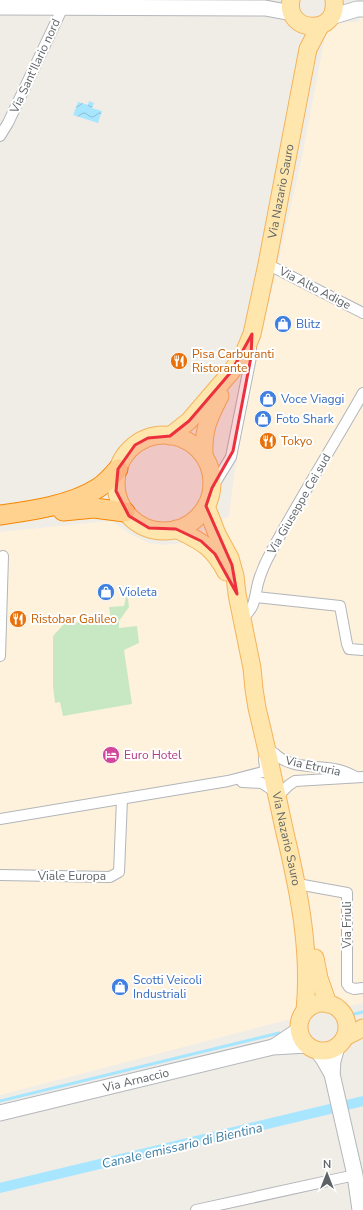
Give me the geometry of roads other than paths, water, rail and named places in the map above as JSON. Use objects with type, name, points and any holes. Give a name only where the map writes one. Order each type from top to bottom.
[{"type":"highway","points":[[0,515],[36,509],[76,499],[99,487],[118,469]]},
{"type":"highway","points":[[0,521],[79,509],[104,509],[125,512]]},
{"type":"main road","points":[[335,0],[360,9]]},
{"type":"main road","name":"Via Nazario Sauro","points":[[170,436],[189,421],[231,372],[244,353],[252,334],[308,50],[304,13],[334,11],[335,0]]},
{"type":"main road","points":[[0,8],[70,3],[265,8],[304,13],[360,9]]},
{"type":"main road","name":"Via Nazario Sauro","points":[[204,456],[189,442],[170,436],[155,436],[135,445],[125,456],[118,469],[116,491],[125,512],[136,522],[149,528],[163,531],[176,529],[191,523],[201,514],[206,506],[212,488],[211,474],[204,456],[206,425],[231,372]]},
{"type":"main road","name":"Via Nazario Sauro","points":[[206,506],[217,534],[232,565],[235,576],[261,725],[303,885],[310,935],[319,978],[328,1004]]},
{"type":"main road","name":"Via Nazario Sauro","points":[[176,529],[201,541],[215,554],[237,594]]},
{"type":"main road","name":"Via Nazario Sauro","points":[[252,668],[259,686],[274,753],[279,792],[302,913],[307,974],[305,1011]]},
{"type":"main road","points":[[332,1077],[343,1034],[341,1011],[333,1005],[316,1004],[305,1011],[300,1020],[301,1037],[324,1060],[332,1077],[345,1130],[357,1170],[360,1210]]},
{"type":"main road","points":[[312,1048],[326,1051],[343,1034],[363,1022]]},
{"type":"main road","points":[[343,1034],[363,1028]]},
{"type":"main road","name":"Via Arnaccio","points":[[273,1047],[300,1030]]},
{"type":"main road","name":"Via Arnaccio","points":[[0,1113],[273,1047],[312,1048]]},
{"type":"street","name":"Via Sant'Ilario nord","points":[[0,136],[70,3]]},
{"type":"street","name":"Via Alto Adige","points":[[267,264],[363,313]]},
{"type":"street","name":"Via Nazario Sauro","points":[[212,488],[233,452],[251,357],[252,334]]},
{"type":"street","name":"Via Giuseppe Cei sud","points":[[243,618],[250,612],[256,597],[261,574],[271,552],[363,392]]},
{"type":"street","points":[[0,656],[3,556]]},
{"type":"street","points":[[256,597],[340,606],[349,649],[363,650]]},
{"type":"street","points":[[0,819],[122,800],[260,774],[264,771],[265,765],[261,725]]},
{"type":"street","name":"Via Etruria","points":[[274,753],[286,762],[335,769],[359,776]]},
{"type":"street","name":"Via Etruria","points":[[279,792],[291,782],[295,781],[359,776]]},
{"type":"street","points":[[228,781],[262,783],[279,792]]},
{"type":"street","name":"Viale Europa","points":[[0,875],[110,877],[119,872],[122,800]]},
{"type":"street","name":"Via Friuli","points":[[303,885],[347,893],[347,984],[349,987],[354,989],[363,988]]},
{"type":"street","points":[[196,1210],[357,1170]]},
{"type":"water","points":[[89,101],[94,103],[92,108],[102,111],[98,123],[73,115],[78,102],[88,105]]},
{"type":"waterway","points":[[354,1014],[363,1012]]},
{"type":"waterway","points":[[0,1101],[279,1033]]},
{"type":"waterway","name":"Canale emissario di Bientina","points":[[0,1188],[363,1101]]},
{"type":"place","name":"Blitz","points":[[283,324]]},
{"type":"place","name":"Pisa Carburanti Ristorante","points":[[179,361]]},
{"type":"place","name":"Voce Viaggi","points":[[268,399]]},
{"type":"place","name":"Foto Shark","points":[[263,419]]},
{"type":"place","name":"Tokyo","points":[[268,441]]},
{"type":"place","name":"Violeta","points":[[106,592]]},
{"type":"place","name":"Ristobar Galileo","points":[[18,619]]},
{"type":"place","name":"Euro Hotel","points":[[111,755]]},
{"type":"place","name":"Scotti Veicoli Industriali","points":[[120,987]]}]
